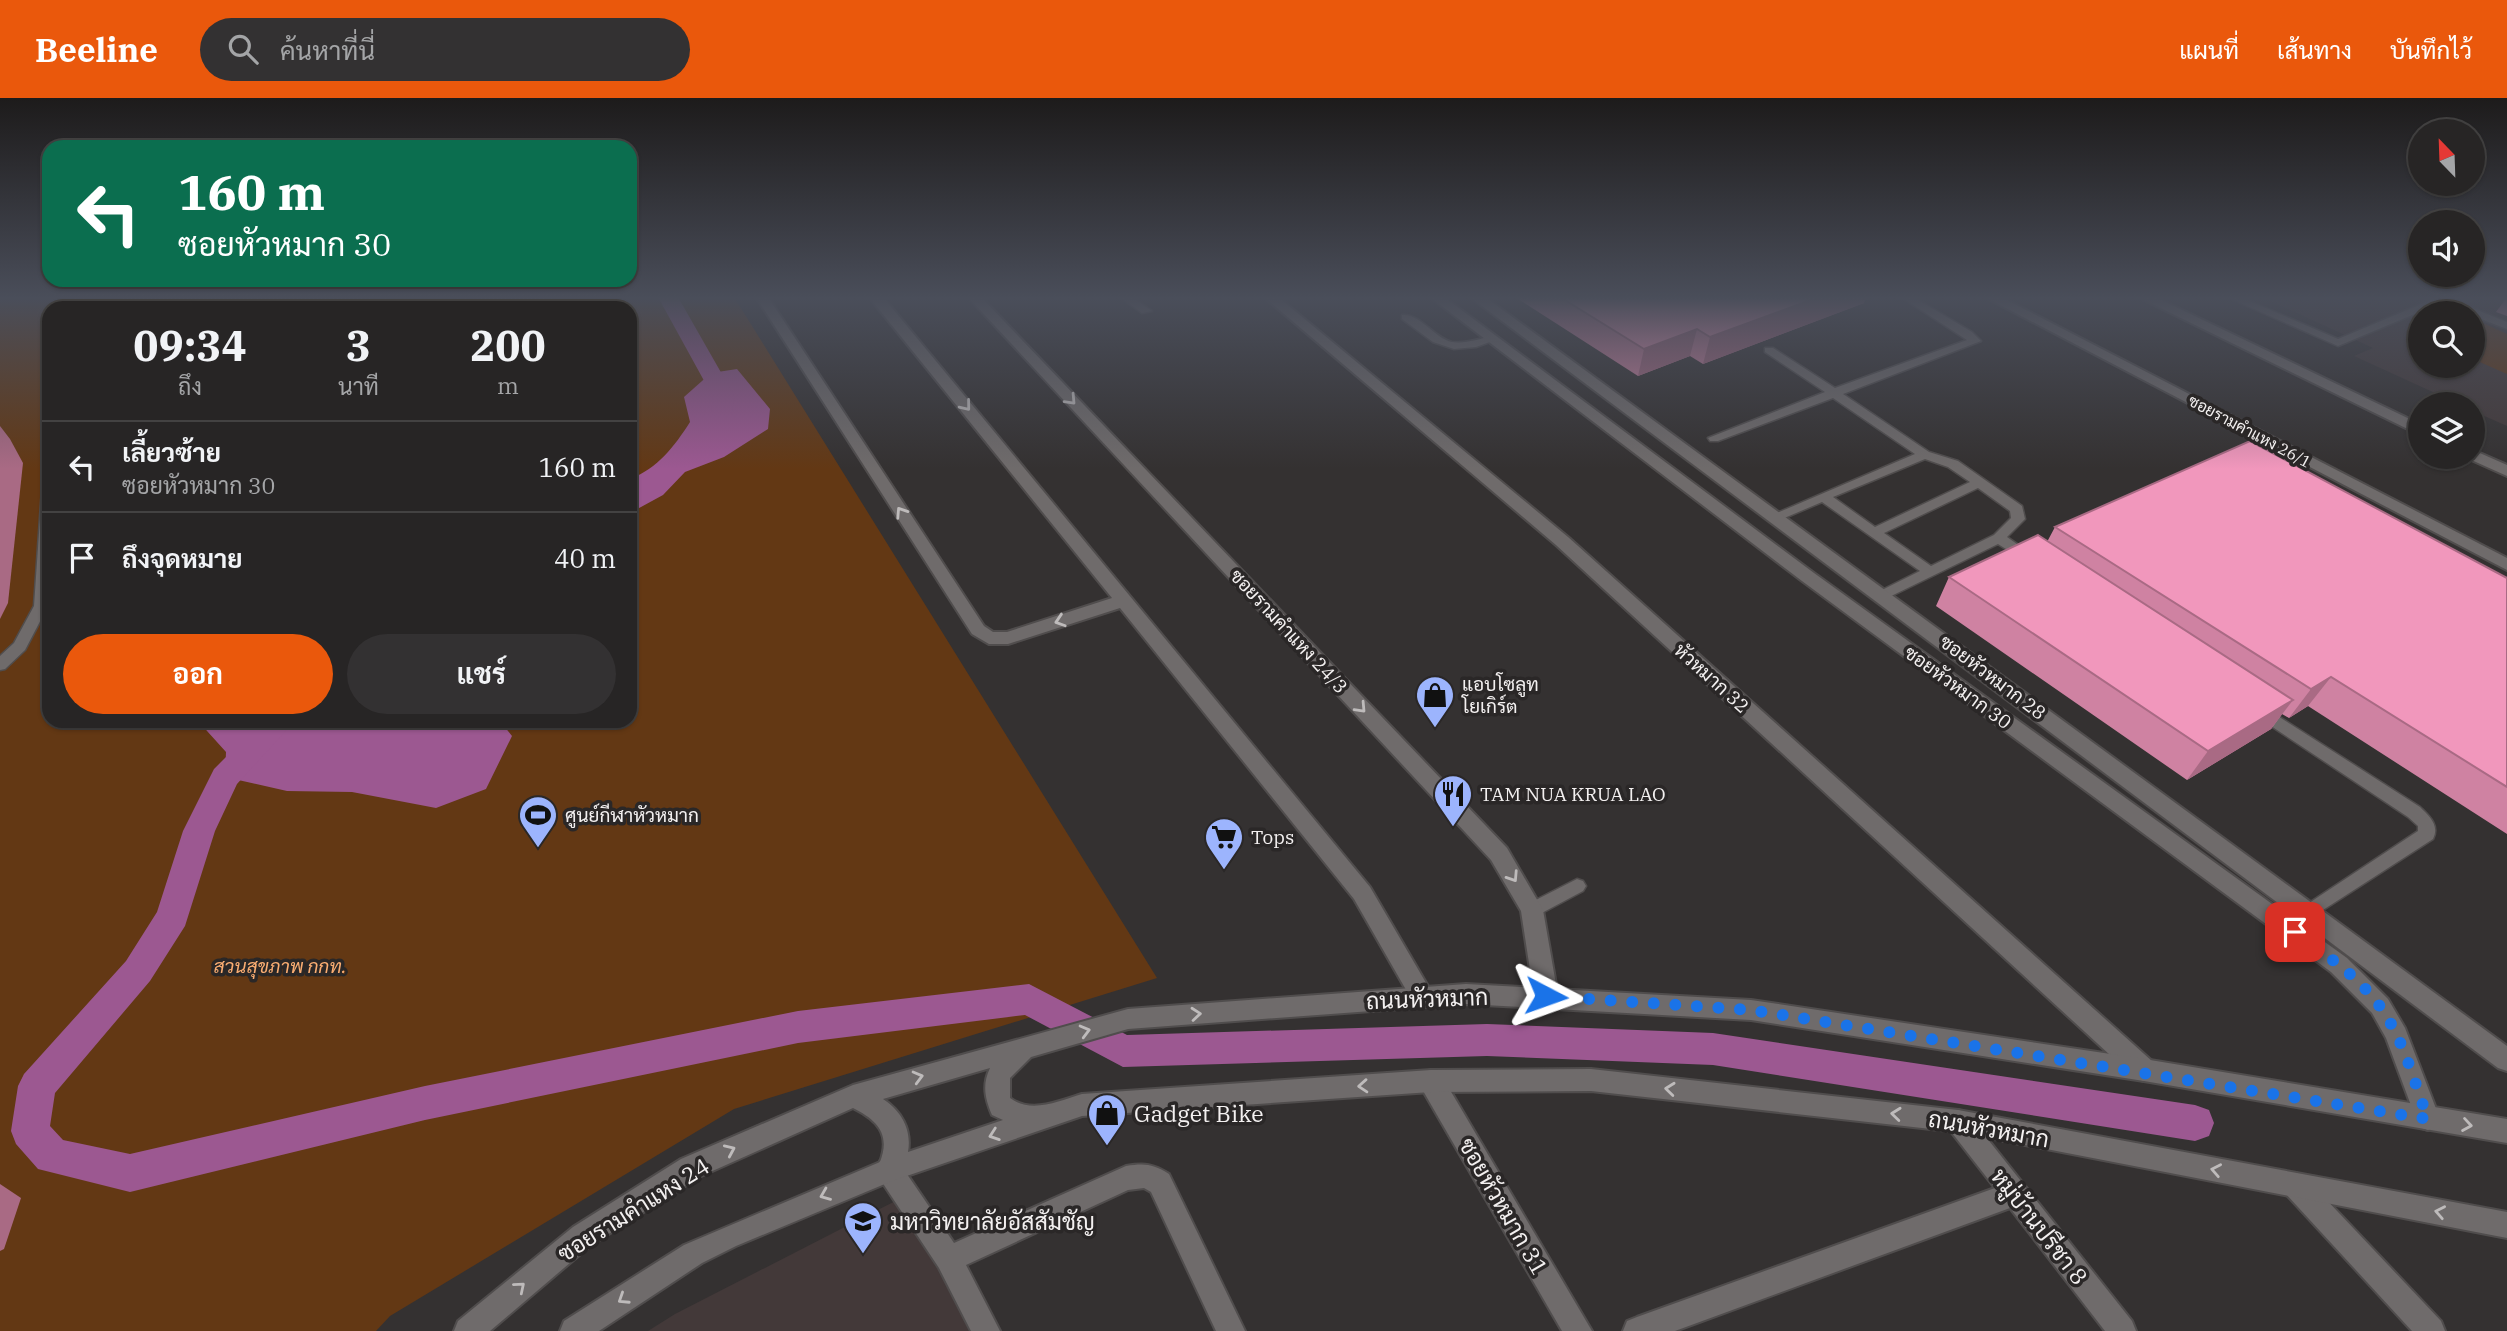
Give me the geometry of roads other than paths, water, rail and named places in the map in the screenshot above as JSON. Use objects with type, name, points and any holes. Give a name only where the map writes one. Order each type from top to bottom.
[{"type":"street","points":[[800,355],[978,630],[989,638],[1008,638],[1125,600]]},
{"type":"street","points":[[924,355],[1362,893],[1421,995]]},
{"type":"street","name":"ซอยรามคำแหง 24/3","points":[[1029,355],[1499,854],[1532,910],[1546,996]]},
{"type":"street","name":"หัวหมาก 32","points":[[1340,355],[1562,541],[2144,1070]]},
{"type":"street","name":"ซอยหัวหมาก 30","points":[[1513,355],[1786,561],[2339,965],[2380,1006],[2397,1035],[2428,1119]]},
{"type":"street","name":"ซอยหัวหมาก 28","points":[[1557,355],[2507,1060]]},
{"type":"street","name":"ซอยรามคำแหง 26/1","points":[[2104,355],[2507,565]]},
{"type":"street","points":[[2265,355],[2408,424]]},
{"type":"street","points":[[2485,461],[2507,471]]},
{"type":"street","name":"ถนนหัวหมาก","points":[[853,1096],[1128,1019],[1421,995],[1546,996],[1751,1010],[2144,1070],[2507,1131]]},
{"type":"street","points":[[1036,1045],[1006,1063],[995,1082],[996,1095],[1001,1107],[1016,1114],[1043,1118]]},
{"type":"street","name":"ถนนหัวหมาก","points":[[888,1170],[1082,1105],[1431,1081],[1591,1080],[1958,1121],[2507,1224]]},
{"type":"street","name":"ซอยหัวหมาก 31","points":[[1431,1081],[1578,1331]]},
{"type":"street","points":[[574,1331],[693,1254],[727,1237],[888,1170],[895,1157],[895,1125],[883,1110],[853,1096]]},
{"type":"street","name":"ซอยรามคำแหง 24","points":[[468,1331],[582,1236],[690,1168],[853,1096]]},
{"type":"street","name":"หมู่บ้านปรีชา 8","points":[[1958,1121],[2122,1331]]},
{"type":"street","points":[[888,1170],[949,1259],[986,1331]]},
{"type":"street","points":[[949,1259],[1126,1178],[1147,1175],[1160,1183],[1231,1331]]},
{"type":"street","points":[[2295,1185],[2431,1331]]},
{"type":"street","points":[[1637,1331],[2014,1194]]},
{"type":"lane","points":[[1776,355],[1924,455],[1953,464],[2017,509],[2018,519],[2000,538],[1883,595]]},
{"type":"lane","points":[[1714,438],[1938,355]]},
{"type":"lane","points":[[1777,516],[1924,455]]},
{"type":"lane","points":[[1875,532],[1980,482]]},
{"type":"lane","points":[[1824,497],[1931,572]]},
{"type":"lane","points":[[2000,538],[2046,569]]},
{"type":"lane","points":[[0,665],[20,646],[41,606],[42,590]]},
{"type":"lane","points":[[2241,698],[2414,812],[2426,824],[2427,834],[2309,912]]},
{"type":"lane","points":[[1532,910],[1577,886]]},
{"type":"waterway","points":[[700,355],[724,397],[723,411]]},
{"type":"waterway","points":[[273,728],[225,777],[199,831],[173,916],[138,971],[37,1086],[30,1131],[52,1156],[130,1173],[425,1103],[798,1027],[1029,999],[1123,1051],[1487,1040],[1713,1049],[2195,1123]]},
{"type":"place","name":"แอบโซลูท โยเกิร์ต","points":[[1435,729]]},
{"type":"place","name":"TAM NUA KRUA LAO","points":[[1453,828]]},
{"type":"place","name":"ศูนย์กีฬาหัวหมาก","points":[[538,849]]},
{"type":"place","name":"Tops","points":[[1224,871]]},
{"type":"place","name":"Gadget Bike","points":[[1107,1147]]},
{"type":"place","name":"มหาวิทยาลัยอัสสัมชัญ","points":[[863,1255]]},
{"type":"park label","name":"สวนสุขภาพ กกท.","points":[[280,966]]}]
